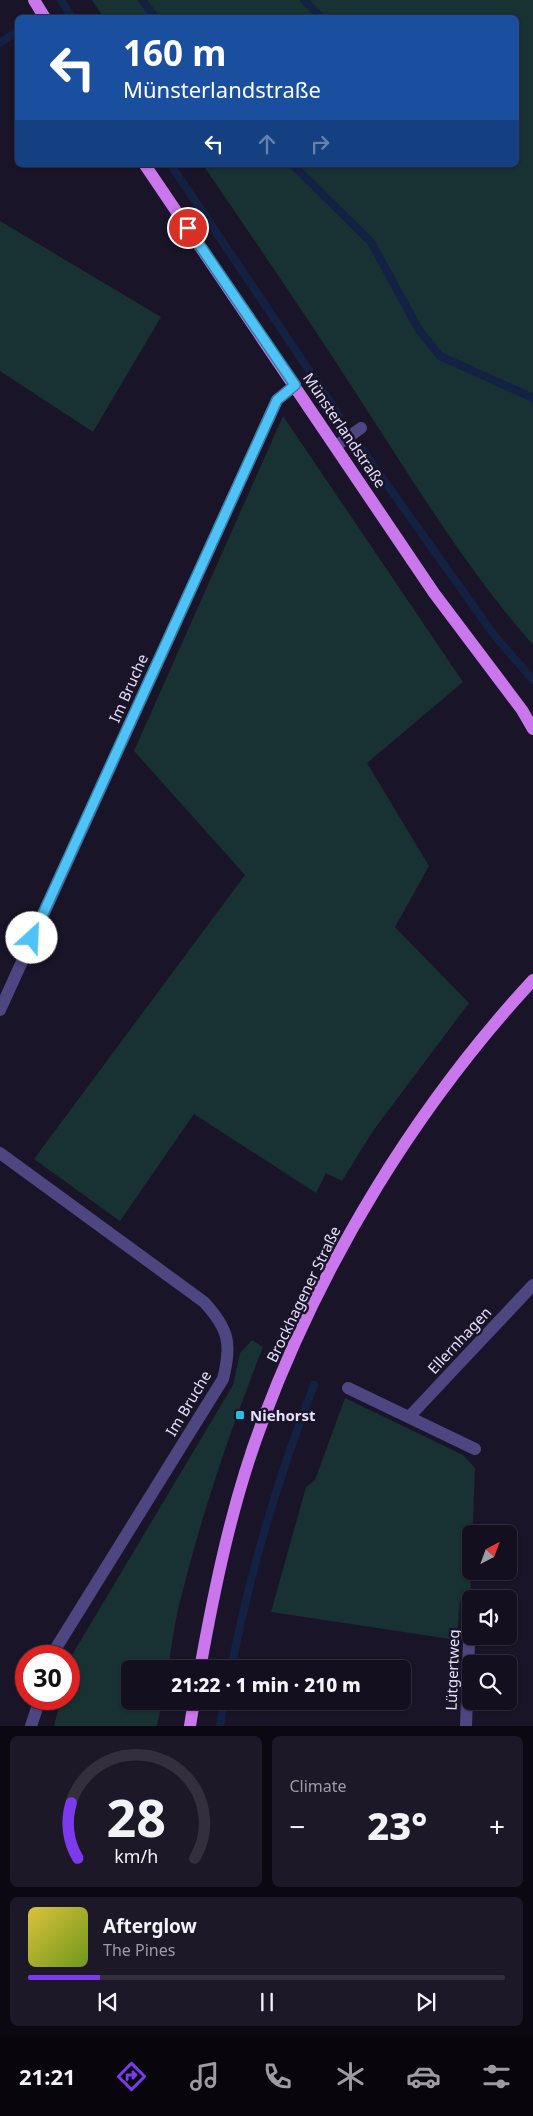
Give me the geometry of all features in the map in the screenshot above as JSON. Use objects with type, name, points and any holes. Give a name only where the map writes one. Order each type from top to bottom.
[{"type":"main road","points":[[34,0],[44,15]]},
{"type":"main road","name":"Münsterlandstraße","points":[[147,167],[434,593],[522,710]]},
{"type":"main road","points":[[522,710],[533,720]]},
{"type":"main road","points":[[522,710],[533,728]]},
{"type":"main road","name":"Brockhagener Straße","points":[[202,1660],[213,1597],[243,1483],[263,1421],[290,1352],[347,1238],[429,1108],[476,1047],[533,980]]},
{"type":"main road","points":[[190,1726],[193,1710]]},
{"type":"street","name":"Im Bruche","points":[[0,1010],[277,400],[295,385]]},
{"type":"street","points":[[336,446],[361,428]]},
{"type":"street","name":"Im Bruche","points":[[0,1153],[204,1302],[219,1318],[227,1335],[229,1357],[223,1379],[58,1645]]},
{"type":"street","name":"Ellernhagen","points":[[409,1417],[533,1285]]},
{"type":"street","points":[[348,1388],[475,1449]]},
{"type":"street","name":"Lütgertweg","points":[[466,1726],[469,1645]]},
{"type":"street","points":[[31,1726],[36,1710]]},
{"type":"green space","points":[[92,0],[533,0],[533,645],[464,557],[283,282],[204,167],[519,167],[519,15],[102,15]]},
{"type":"green space","points":[[0,221],[161,317],[93,432],[0,371]]},
{"type":"green space","points":[[283,416],[463,682],[367,763],[429,866],[395,927],[469,1003],[373,1131],[342,1181],[326,1173],[316,1193],[194,1114],[120,1221],[34,1159],[245,875],[134,751]]},
{"type":"green space","points":[[252,1340],[263,1347],[208,1500],[177,1612],[169,1660],[121,1660],[121,1710],[160,1710],[157,1726],[54,1726],[58,1710],[80,1710],[80,1645],[78,1645],[233,1385],[240,1353]]},
{"type":"green space","points":[[345,1398],[463,1455],[475,1468],[473,1525],[462,1525],[462,1580],[471,1580],[470,1590],[462,1590],[457,1640],[271,1612],[306,1487],[315,1480]]},
{"type":"waterway","points":[[61,0],[70,15]]},
{"type":"waterway","points":[[142,0],[154,15]]},
{"type":"waterway","points":[[304,0],[319,15]]},
{"type":"waterway","points":[[0,43],[15,33]]},
{"type":"waterway","points":[[172,167],[339,415]]},
{"type":"waterway","points":[[295,167],[371,242],[419,330],[440,356],[533,398]]},
{"type":"waterway","points":[[361,448],[494,635],[533,680]]},
{"type":"waterway","points":[[233,1660],[247,1596],[266,1525],[314,1385]]},
{"type":"waterway","points":[[220,1726],[223,1710]]},
{"type":"place","name":"Niehorst","points":[[240,1415]]},
{"type":"route","points":[[32,938],[277,400],[295,385],[188,228]]}]
